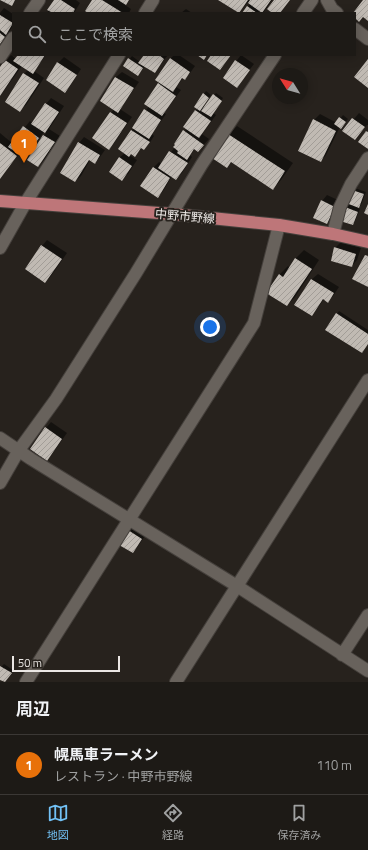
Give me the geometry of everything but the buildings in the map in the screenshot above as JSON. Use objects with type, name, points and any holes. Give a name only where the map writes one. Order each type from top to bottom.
[{"type":"main road","name":"中野市野線","points":[[0,201],[172,214],[279,225],[333,234],[368,242]]},
{"type":"street","points":[[31,12],[39,0]]},
{"type":"street","points":[[146,12],[153,0]]},
{"type":"street","points":[[304,12],[312,0]]},
{"type":"street","points":[[328,0],[332,9],[336,12]]},
{"type":"street","points":[[356,30],[368,39]]},
{"type":"street","points":[[0,57],[12,39]]},
{"type":"street","points":[[0,248],[26,202],[119,56]]},
{"type":"street","points":[[0,483],[19,450],[56,399],[234,116],[274,56]]},
{"type":"street","points":[[333,234],[340,207],[351,184],[368,158]]},
{"type":"street","points":[[26,682],[254,323],[279,225]]},
{"type":"street","points":[[176,682],[368,380]]},
{"type":"street","points":[[0,438],[31,459],[237,586],[368,671]]},
{"type":"street","points":[[342,655],[368,615]]},
{"type":"place","name":"幌馬車ラーメン","points":[[24,163]]}]
